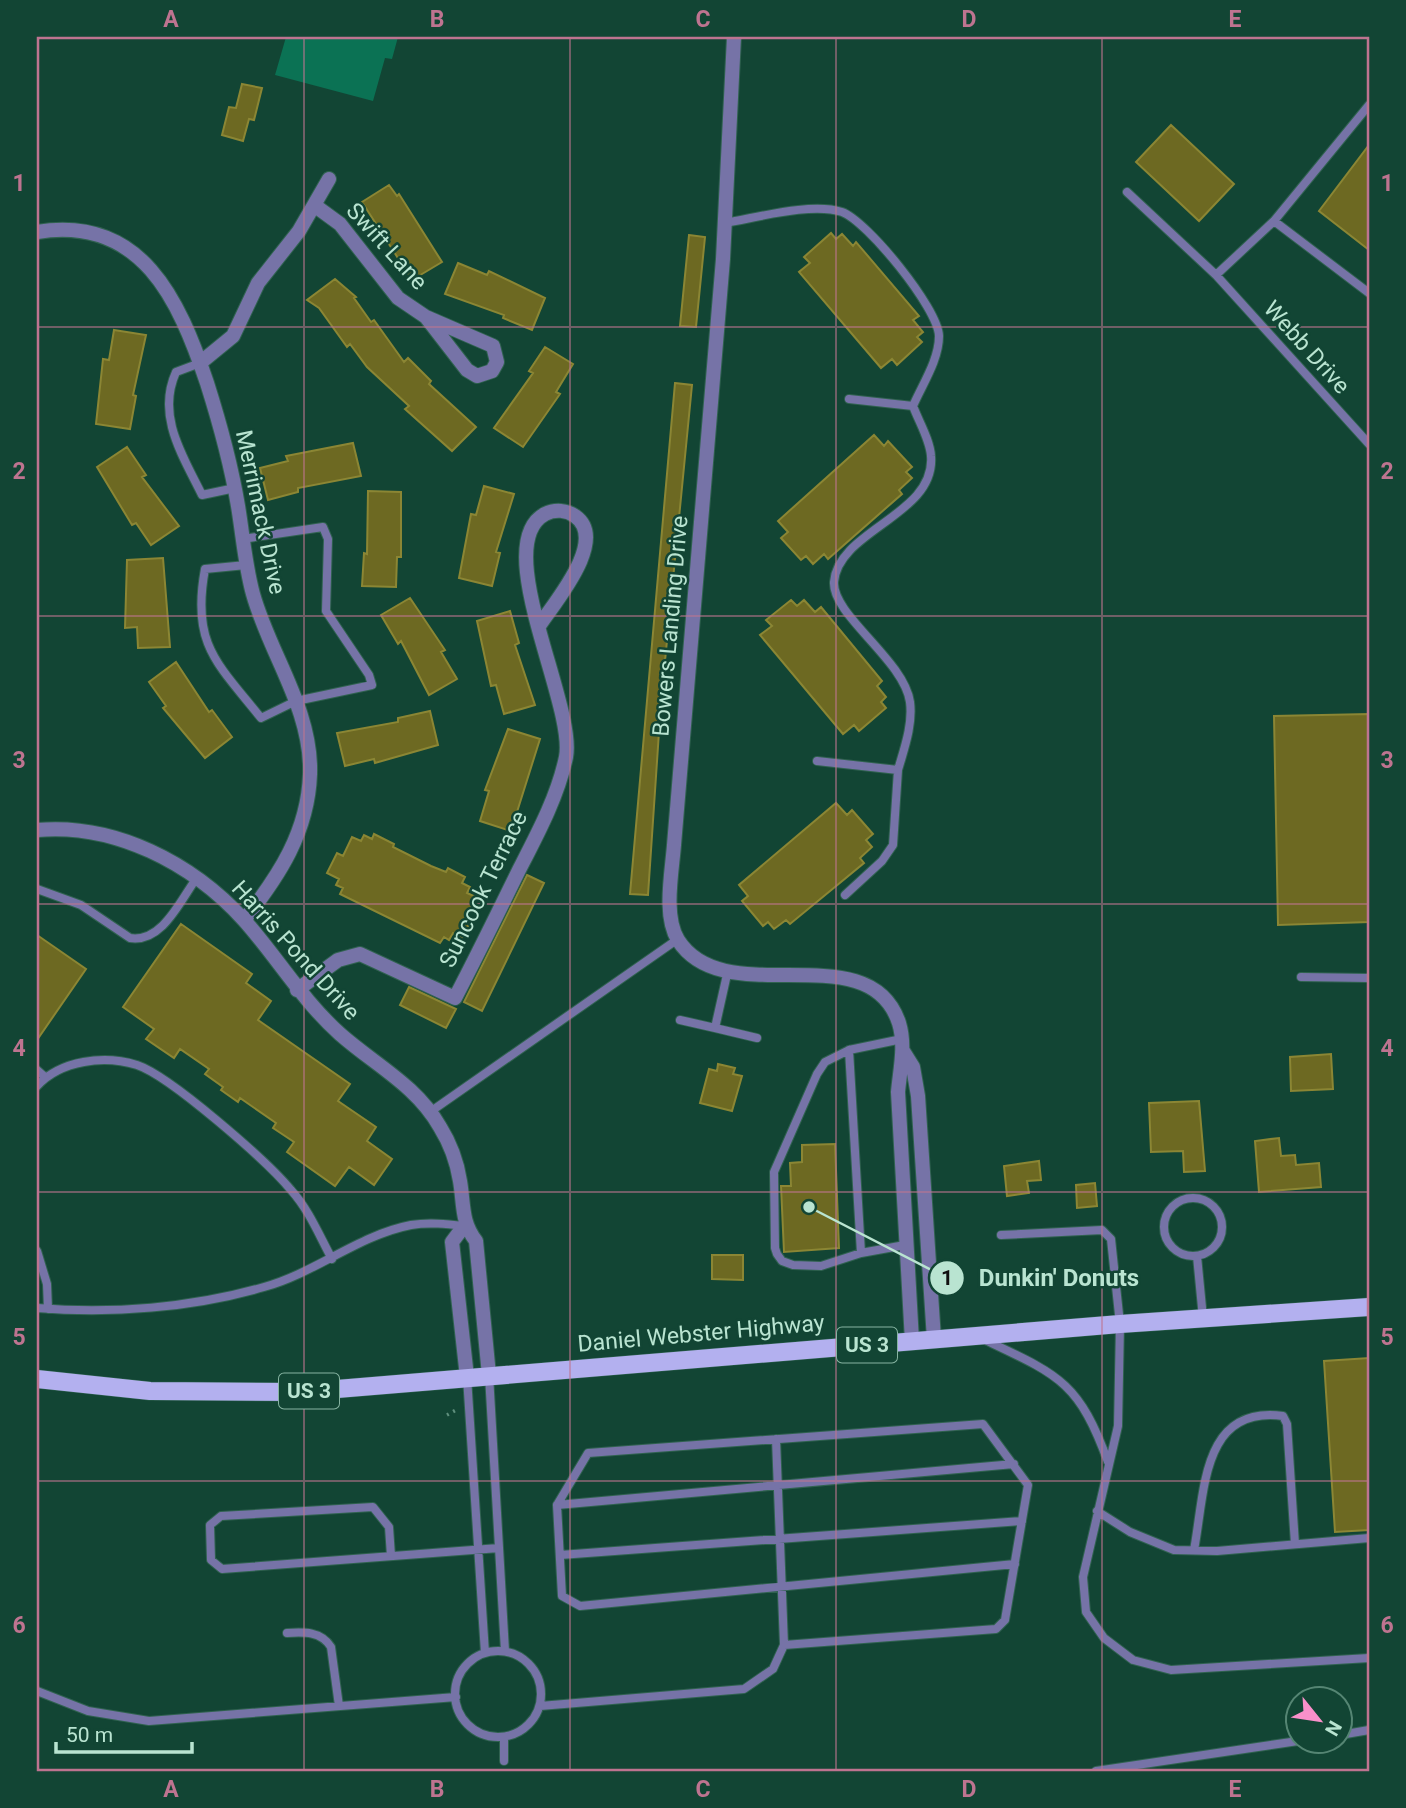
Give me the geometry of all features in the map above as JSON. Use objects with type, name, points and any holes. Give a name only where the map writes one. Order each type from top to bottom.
[{"type":"main road","name":"Daniel Webster Highway","points":[[37,1378],[150,1391],[258,1394],[1120,1324],[1369,1307]]},
{"type":"street","name":"Bowers Landing Drive","points":[[678,939],[672,918],[671,880],[724,223],[734,37]]},
{"type":"street","points":[[200,363],[233,337],[258,282],[314,205],[329,179]]},
{"type":"street","name":"Swift Lane","points":[[314,205],[340,223],[398,298],[426,317],[493,346],[497,362],[492,371],[477,376],[467,370],[426,317]]},
{"type":"street","name":"Merrimack Drive","points":[[37,232],[87,233],[117,243],[143,261],[173,297],[200,363],[225,440],[246,565],[255,600],[304,721],[310,759],[304,815],[291,853],[267,891],[244,920]]},
{"type":"street","name":"Suncook Terrace","points":[[298,990],[338,960],[360,954],[455,998],[535,839],[566,757],[567,728],[539,626],[526,574],[526,543],[542,516],[560,511],[569,513],[583,524],[586,550],[539,626]]},
{"type":"street","name":"Harris Pond Drive","points":[[37,830],[73,831],[122,839],[165,858],[196,879],[244,920],[298,990],[339,1033],[411,1088],[430,1112],[455,1159],[464,1226],[476,1241],[489,1375]]},
{"type":"street","points":[[678,939],[693,956],[728,970],[782,976],[824,975],[861,984],[877,993],[892,1009],[902,1045],[913,1068],[918,1096],[934,1339]]},
{"type":"street","points":[[902,1045],[898,1092],[912,1341]]},
{"type":"street","name":"Harris Pond Drive","points":[[464,1226],[452,1242],[467,1377]]},
{"type":"lane","points":[[1216,275],[1275,221],[1369,105]]},
{"type":"lane","name":"Webb Drive","points":[[1127,192],[1216,275],[1369,444]]},
{"type":"lane","points":[[724,223],[819,209],[843,212],[859,224],[904,273],[936,318],[939,345],[913,406],[931,455],[927,480],[910,502],[848,553],[834,581],[838,601],[881,650],[906,690],[910,724],[898,770],[893,845],[882,861],[845,895]]},
{"type":"lane","points":[[1275,221],[1369,293]]},
{"type":"lane","points":[[200,363],[176,372],[171,383],[171,432],[202,495],[235,488]]},
{"type":"lane","points":[[849,399],[913,406]]},
{"type":"lane","points":[[242,539],[323,527],[328,538],[326,611],[369,675],[372,685],[296,701],[261,718],[219,666],[203,637],[201,590],[205,569],[246,565]]},
{"type":"lane","points":[[817,761],[898,770]]},
{"type":"lane","points":[[37,889],[81,905],[130,938],[138,939],[158,932],[196,879]]},
{"type":"lane","points":[[430,1112],[678,939]]},
{"type":"lane","points":[[715,1028],[728,970]]},
{"type":"lane","points":[[1301,977],[1369,978]]},
{"type":"lane","points":[[680,1020],[757,1038]]},
{"type":"lane","points":[[902,1045],[849,1050],[825,1062],[776,1160],[773,1196],[775,1248],[782,1261],[793,1265],[821,1266],[860,1253],[905,1245]]},
{"type":"lane","points":[[849,1050],[860,1253]]},
{"type":"lane","points":[[37,1086],[45,1077],[80,1062],[109,1059],[140,1066],[226,1129],[274,1171],[306,1208],[332,1259]]},
{"type":"lane","points":[[37,1070],[45,1077]]},
{"type":"lane","points":[[1193,1198],[1211,1204],[1221,1220],[1222,1230],[1214,1247],[1197,1256],[1187,1255],[1171,1246],[1164,1229],[1165,1220],[1175,1204],[1193,1198]]},
{"type":"lane","points":[[37,1308],[151,1307],[223,1297],[265,1287],[332,1259],[383,1233],[411,1225],[436,1223],[464,1226]]},
{"type":"lane","points":[[1001,1235],[1102,1230],[1111,1239],[1120,1324],[1118,1426],[1083,1577],[1086,1612],[1104,1638],[1133,1660],[1171,1670],[1369,1658]]},
{"type":"lane","points":[[37,1251],[47,1284],[48,1309]]},
{"type":"lane","points":[[1197,1256],[1203,1318]]},
{"type":"lane","points":[[977,1336],[1040,1366],[1070,1388],[1093,1423],[1108,1462]]},
{"type":"lane","points":[[489,1375],[505,1651]]},
{"type":"lane","points":[[467,1377],[485,1653]]},
{"type":"lane","points":[[1194,1550],[1212,1454],[1220,1438],[1232,1424],[1246,1417],[1273,1415],[1283,1416],[1287,1424],[1295,1544]]},
{"type":"lane","points":[[784,1645],[996,1629],[1005,1620],[1015,1564],[1028,1485],[983,1424],[588,1453],[557,1505],[562,1596],[580,1606],[1015,1564]]},
{"type":"lane","points":[[540,1706],[744,1689],[773,1669],[784,1645],[784,1586],[776,1439]]},
{"type":"lane","points":[[557,1505],[1014,1464]]},
{"type":"lane","points":[[391,1556],[389,1527],[373,1507],[221,1516],[210,1525],[211,1560],[222,1569],[499,1548]]},
{"type":"lane","points":[[1097,1511],[1154,1543],[1174,1550],[1369,1538]]},
{"type":"lane","points":[[560,1555],[1022,1521]]},
{"type":"lane","points":[[287,1633],[307,1632],[327,1640],[331,1647],[340,1706]]},
{"type":"lane","points":[[505,1651],[519,1656],[534,1671],[542,1691],[540,1706],[523,1730],[504,1737],[481,1734],[470,1727],[461,1716],[456,1697],[458,1676],[466,1665],[485,1653],[505,1651]]},
{"type":"lane","points":[[37,1691],[88,1711],[149,1721],[456,1697]]},
{"type":"lane","points":[[504,1737],[504,1761]]},
{"type":"lane","points":[[1096,1771],[1284,1743]]},
{"type":"path","points":[[447,1415],[456,1410]]},
{"type":"green space","points":[[286,37],[398,37],[392,59],[385,58],[373,101],[275,75]]},
{"type":"building","points":[[242,84],[262,88],[254,120],[249,119],[243,141],[222,135],[229,107],[236,108]]},
{"type":"building","points":[[1171,125],[1234,184],[1199,221],[1136,162]]},
{"type":"building","points":[[1369,145],[1369,250],[1319,211]]},
{"type":"building","points":[[389,185],[397,196],[399,194],[442,262],[412,280],[362,202]]},
{"type":"building","points":[[831,233],[836,239],[842,234],[853,246],[856,242],[919,316],[913,320],[923,332],[917,337],[922,342],[897,365],[892,359],[881,368],[799,272],[810,263],[804,257]]},
{"type":"building","points":[[689,235],[705,237],[696,327],[680,326]]},
{"type":"building","points":[[458,263],[487,275],[489,271],[545,298],[532,330],[503,318],[504,315],[445,294]]},
{"type":"building","points":[[335,279],[356,297],[354,298],[371,322],[374,320],[404,362],[408,358],[431,381],[429,384],[476,427],[452,451],[405,409],[409,406],[367,367],[350,344],[347,347],[319,308],[307,300]]},
{"type":"building","points":[[114,330],[146,335],[133,395],[136,396],[130,429],[96,424],[103,359],[109,360]]},
{"type":"building","points":[[545,347],[573,364],[556,392],[560,394],[523,447],[494,428],[533,373],[529,371]]},
{"type":"building","points":[[675,383],[692,385],[661,702],[648,895],[630,894]]},
{"type":"building","points":[[874,435],[884,446],[888,441],[912,467],[906,472],[912,478],[899,490],[902,494],[828,559],[824,554],[813,564],[806,556],[801,560],[781,538],[788,532],[778,521]]},
{"type":"building","points":[[353,443],[361,476],[298,488],[298,492],[268,500],[260,468],[288,461],[286,456]]},
{"type":"building","points":[[127,447],[146,475],[142,477],[179,526],[151,545],[136,523],[132,525],[97,467]]},
{"type":"building","points":[[484,486],[514,494],[496,552],[500,553],[492,586],[459,578],[471,514],[476,515]]},
{"type":"building","points":[[368,491],[401,492],[401,557],[397,557],[396,587],[362,586],[364,553],[367,554]]},
{"type":"building","points":[[163,558],[170,647],[138,648],[137,627],[125,628],[127,560]]},
{"type":"building","points":[[410,598],[445,650],[441,652],[457,679],[429,695],[401,641],[398,644],[381,615]]},
{"type":"building","points":[[791,600],[797,606],[804,600],[815,612],[821,607],[882,681],[877,686],[886,697],[881,702],[886,708],[859,731],[854,725],[843,734],[760,635],[772,626],[766,620]]},
{"type":"building","points":[[510,611],[519,643],[515,645],[535,705],[504,714],[496,685],[491,686],[477,621]]},
{"type":"building","points":[[176,662],[209,712],[212,710],[232,737],[205,758],[163,708],[166,706],[149,682]]},
{"type":"building","points":[[430,711],[438,745],[375,763],[374,759],[345,766],[337,733],[398,722],[398,718]]},
{"type":"building","points":[[1369,714],[1369,922],[1278,925],[1274,716]]},
{"type":"building","points":[[508,729],[540,739],[511,831],[480,821],[489,791],[485,790]]},
{"type":"building","points":[[836,803],[847,815],[852,810],[873,834],[866,840],[872,847],[860,858],[864,863],[790,924],[786,920],[774,929],[768,922],[763,926],[742,901],[748,896],[739,885]]},
{"type":"building","points":[[374,834],[431,866],[446,872],[448,868],[465,877],[462,883],[470,887],[467,893],[476,897],[466,918],[471,920],[462,938],[453,933],[449,940],[444,937],[440,943],[340,894],[343,888],[336,885],[339,879],[327,873],[337,853],[343,856],[352,837],[361,841],[364,835],[372,839]]},
{"type":"building","points":[[527,875],[544,883],[482,1011],[464,1002]]},
{"type":"building","points":[[181,924],[252,974],[246,983],[271,1001],[258,1020],[350,1084],[338,1101],[376,1127],[367,1141],[392,1159],[374,1185],[349,1167],[335,1186],[287,1152],[294,1142],[273,1128],[276,1123],[240,1098],[238,1102],[221,1090],[223,1087],[205,1074],[209,1069],[180,1049],[174,1058],[146,1039],[154,1029],[123,1007]]},
{"type":"building","points":[[37,935],[86,969],[37,1040]]},
{"type":"building","points":[[409,987],[456,1009],[446,1028],[400,1005]]},
{"type":"building","points":[[1331,1054],[1333,1089],[1291,1091],[1290,1057]]},
{"type":"building","points":[[718,1064],[735,1068],[733,1074],[742,1076],[732,1111],[700,1103],[709,1069],[717,1071]]},
{"type":"building","points":[[1199,1101],[1205,1171],[1184,1172],[1183,1151],[1151,1152],[1149,1103]]},
{"type":"building","points":[[1279,1138],[1281,1156],[1295,1155],[1296,1165],[1319,1163],[1321,1187],[1259,1192],[1255,1141]]},
{"type":"building","points":[[835,1144],[839,1248],[784,1252],[781,1186],[791,1186],[790,1163],[802,1162],[802,1145]]},
{"type":"building","points":[[1039,1161],[1041,1180],[1027,1181],[1029,1193],[1007,1196],[1004,1166]]},
{"type":"building","points":[[1095,1183],[1097,1206],[1077,1208],[1076,1185]]},
{"type":"building","points":[[712,1255],[743,1255],[743,1280],[712,1279]]},
{"type":"building","points":[[1369,1358],[1369,1530],[1335,1532],[1324,1361]]},
{"type":"place","name":"Dunkin' Donuts","points":[[809,1207]]}]
